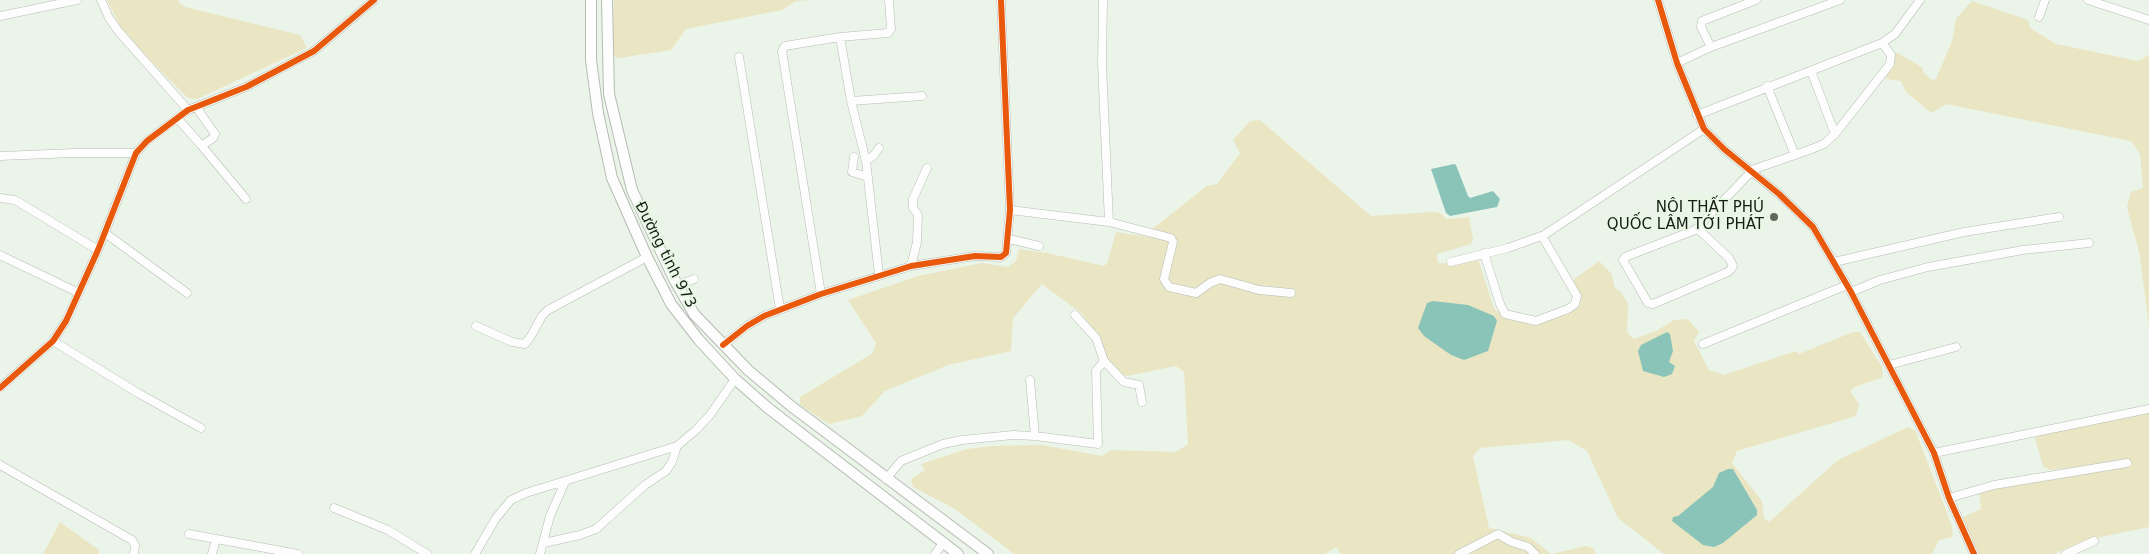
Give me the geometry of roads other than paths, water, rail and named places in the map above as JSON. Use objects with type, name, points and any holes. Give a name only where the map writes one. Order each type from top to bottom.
[{"type":"main road","name":"Đường tỉnh 973","points":[[591,0],[591,60],[598,113],[612,178],[647,257],[671,304],[735,379],[768,408],[958,554]]},
{"type":"main road","name":"Đường tỉnh 973","points":[[607,0],[610,94],[632,190],[656,243],[694,314],[748,370],[790,406],[988,554]]},
{"type":"main road","points":[[878,492],[886,479]]},
{"type":"street","points":[[0,16],[77,0]]},
{"type":"street","points":[[101,0],[109,18],[119,32],[215,134],[213,138],[201,146]]},
{"type":"street","points":[[0,388],[53,341],[66,321],[98,250],[136,153],[147,141],[192,109],[246,86],[314,51],[374,0]]},
{"type":"street","points":[[821,294],[812,227],[782,51],[785,46],[840,37],[888,33],[891,29],[889,0]]},
{"type":"street","points":[[723,345],[747,326],[780,309],[821,294],[911,266],[975,256],[1001,257],[1007,250],[1010,210],[1001,0]]},
{"type":"street","points":[[1103,0],[1102,64],[1109,222]]},
{"type":"street","points":[[1658,0],[1677,62],[1697,115],[1704,128],[1750,172],[1779,194],[1813,227],[1849,288],[1934,453],[1949,498],[1974,554]]},
{"type":"street","points":[[1711,47],[1702,27],[1702,21],[1756,0]]},
{"type":"street","points":[[1677,62],[1711,47],[1840,0]]},
{"type":"street","points":[[1697,115],[1768,86],[1882,44],[1895,34],[1920,0]]},
{"type":"street","points":[[2039,17],[2045,0]]},
{"type":"street","points":[[2088,0],[2149,20]]},
{"type":"street","points":[[840,37],[851,101],[866,161],[879,275]]},
{"type":"street","points":[[1698,229],[1729,258],[1733,266],[1731,269],[1728,272],[1653,304],[1648,303],[1623,260],[1624,257],[1698,229],[1750,172],[1824,144],[1835,134],[1890,64],[1891,55],[1882,44]]},
{"type":"street","points":[[739,57],[780,309]]},
{"type":"street","points":[[1811,71],[1835,134]]},
{"type":"street","points":[[1768,86],[1795,155]]},
{"type":"street","points":[[851,101],[922,96]]},
{"type":"street","points":[[177,118],[246,199]]},
{"type":"street","points":[[1451,262],[1508,248],[1542,236],[1704,128]]},
{"type":"street","points":[[866,161],[879,148]]},
{"type":"street","points":[[0,156],[136,153]]},
{"type":"street","points":[[854,157],[852,172],[868,177]]},
{"type":"street","points":[[911,266],[917,242],[918,215],[913,208],[913,199],[927,168]]},
{"type":"street","points":[[0,198],[15,200],[98,250]]},
{"type":"street","points":[[1010,210],[1109,222],[1171,238],[1172,242],[1164,279],[1169,287],[1196,293],[1210,283],[1220,279],[1259,290],[1291,293]]},
{"type":"street","points":[[1834,262],[1964,232],[2059,217]]},
{"type":"street","points":[[105,233],[187,293]]},
{"type":"street","points":[[1484,254],[1505,314],[1536,321],[1568,309],[1575,304],[1577,296],[1542,236]]},
{"type":"street","points":[[1008,239],[1039,246]]},
{"type":"street","points":[[1704,344],[1849,288],[1928,267],[2023,250],[2088,243]]},
{"type":"street","points":[[0,255],[79,293]]},
{"type":"street","points":[[476,326],[512,342],[525,344],[532,336],[542,316],[548,310],[647,257]]},
{"type":"street","points":[[678,285],[694,280]]},
{"type":"street","points":[[1075,315],[1096,338],[1104,361],[1124,382],[1139,385],[1142,402]]},
{"type":"street","points":[[53,341],[200,428]]},
{"type":"street","points":[[1888,365],[1956,347]]},
{"type":"street","points":[[886,479],[901,461],[943,444],[986,437],[1035,436],[1098,444],[1096,372],[1104,361]]},
{"type":"street","points":[[475,554],[496,518],[512,500],[526,493],[677,446],[710,415],[735,379]]},
{"type":"street","points":[[1030,380],[1035,436]]},
{"type":"street","points":[[1934,453],[2149,410]]},
{"type":"street","points":[[544,543],[580,535],[596,529],[645,484],[666,471],[672,462],[677,446]]},
{"type":"street","points":[[1949,498],[1994,485],[2127,463]]},
{"type":"street","points":[[0,465],[132,540],[135,545],[134,554]]},
{"type":"street","points":[[540,554],[550,516],[565,482]]},
{"type":"street","points":[[334,508],[388,530],[427,554]]},
{"type":"street","points":[[190,534],[265,551],[298,554]]},
{"type":"street","points":[[1461,553],[1498,534],[1512,542],[1528,547],[1535,554]]},
{"type":"street","points":[[212,554],[216,539]]},
{"type":"street","points":[[2066,554],[2094,541]]},
{"type":"street","points":[[935,554],[943,543]]},
{"type":"water","points":[[1454,164],[1470,198],[1493,191],[1500,199],[1497,207],[1450,216],[1446,213],[1431,169]]},
{"type":"water","points":[[1433,301],[1468,305],[1494,316],[1497,321],[1488,351],[1464,360],[1451,355],[1424,336],[1418,328],[1427,303]]},
{"type":"water","points":[[1667,332],[1670,334],[1673,351],[1669,362],[1675,366],[1672,374],[1664,377],[1643,371],[1638,351],[1641,345]]},
{"type":"water","points":[[1733,469],[1757,510],[1757,515],[1723,543],[1714,547],[1703,545],[1672,521],[1673,517],[1678,516],[1713,487],[1719,473]]},
{"type":"place","name":"NỘI THẤT PHÚ QUỐC LÂM TỚI PHÁT","points":[[1774,217]]}]
